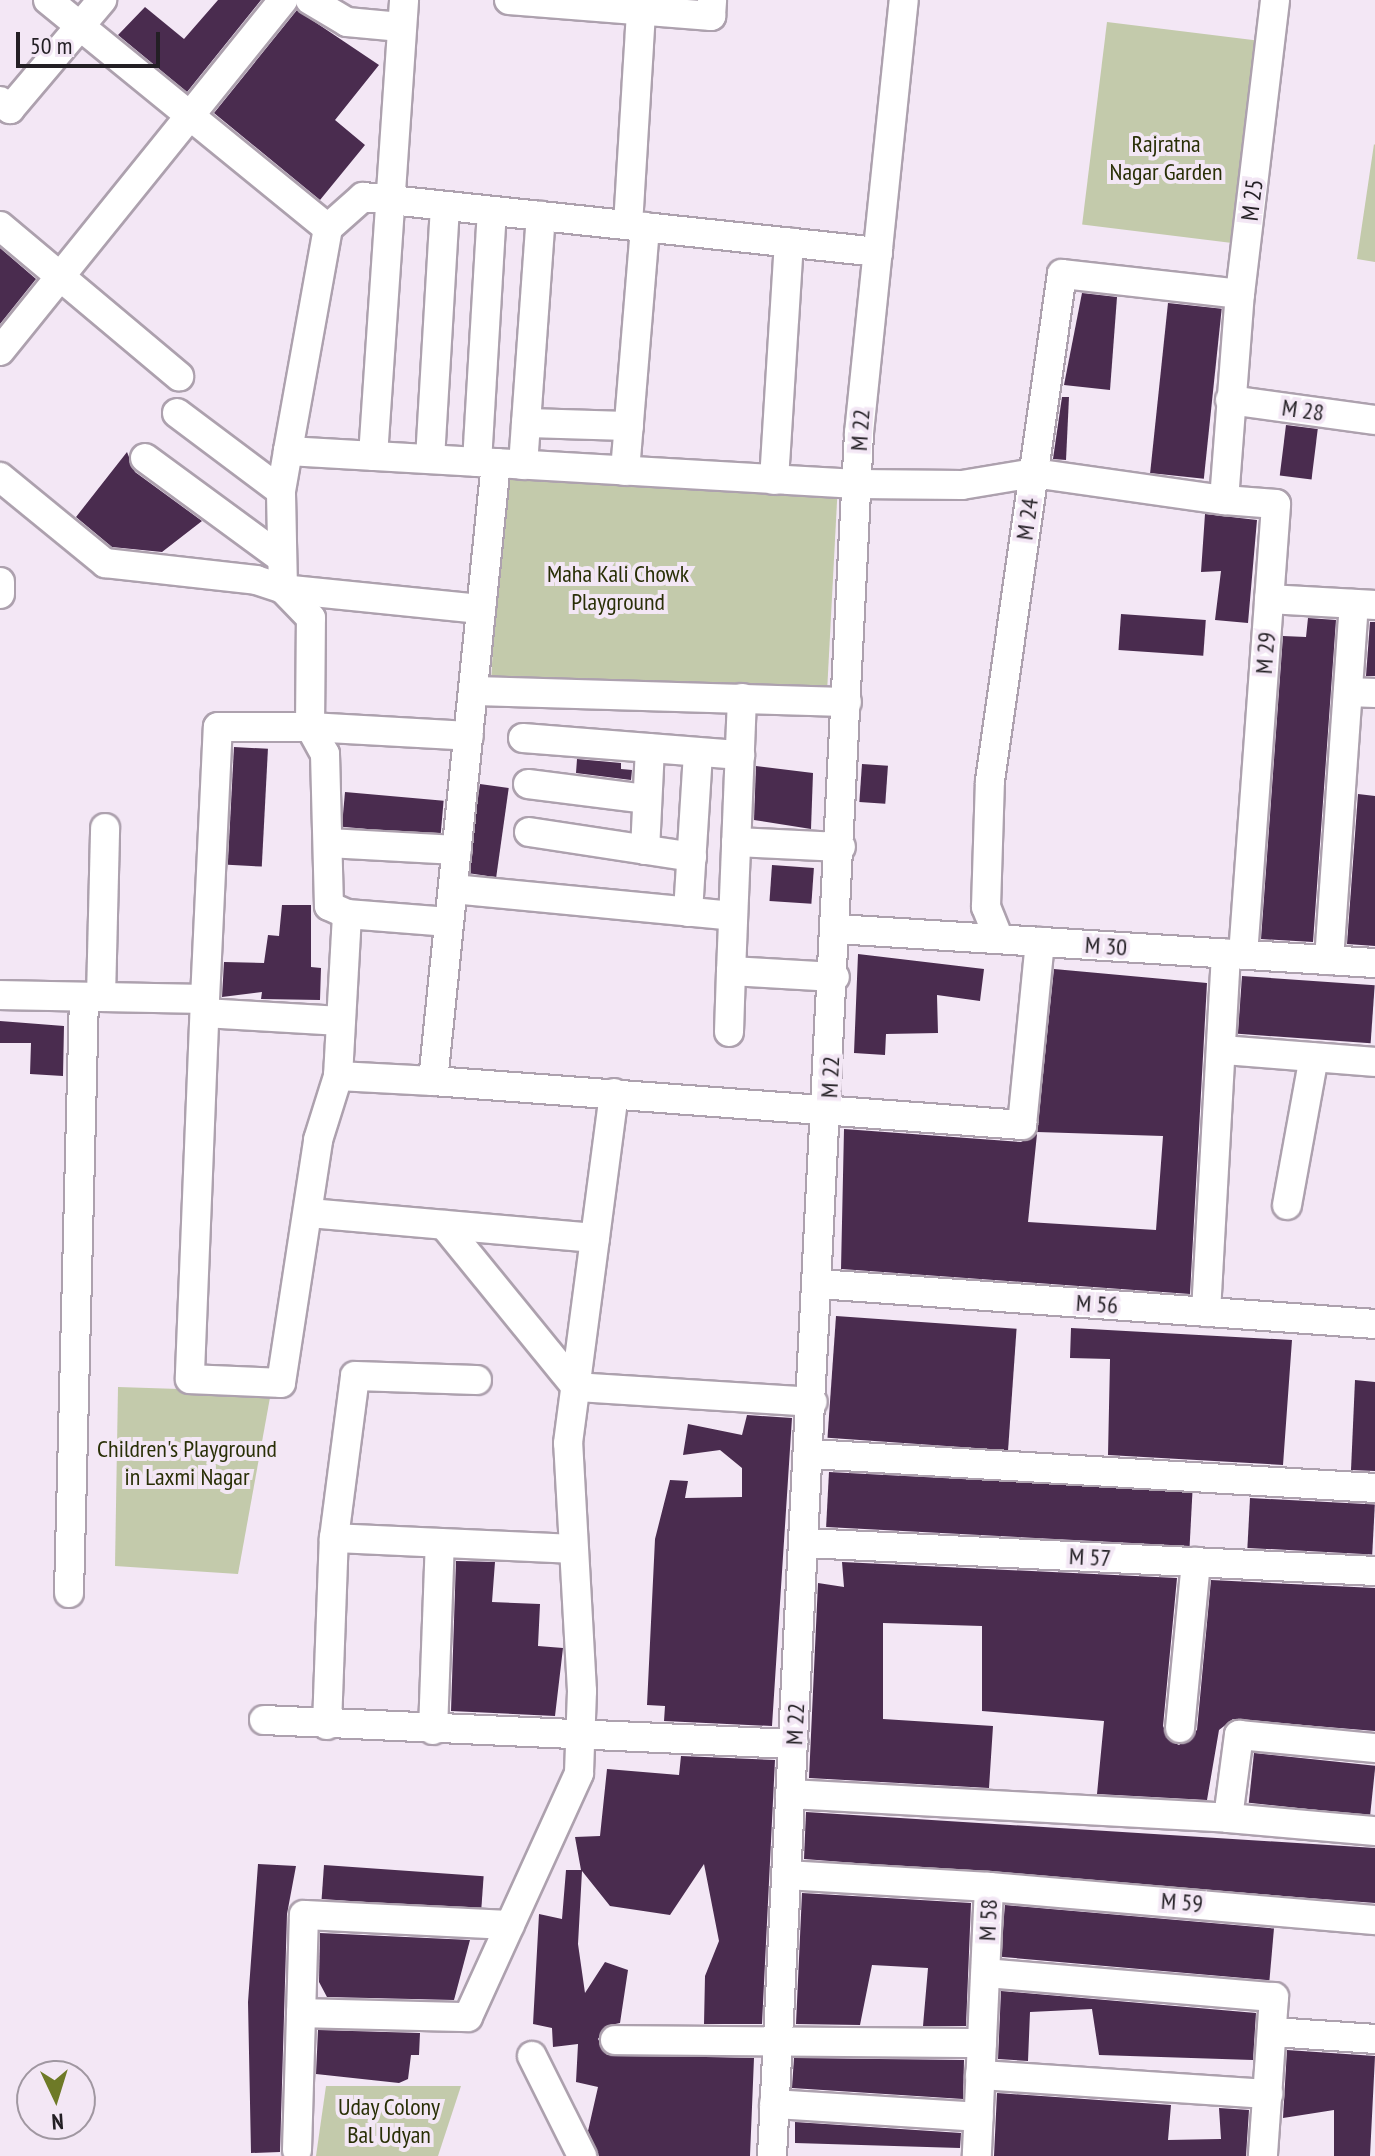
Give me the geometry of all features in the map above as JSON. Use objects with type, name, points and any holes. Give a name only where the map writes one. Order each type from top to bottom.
[{"type":"street","points":[[48,0],[328,228]]},
{"type":"street","points":[[0,101],[10,109],[82,28],[102,0]]},
{"type":"street","points":[[0,351],[283,0]]},
{"type":"street","points":[[310,0],[338,20],[393,13],[387,200],[373,456]]},
{"type":"street","points":[[509,0],[711,16],[712,0]]},
{"type":"street","name":"M 22","points":[[772,2156],[829,1112],[857,484],[904,0]]},
{"type":"street","name":"M 25","points":[[1230,400],[1275,0]]},
{"type":"street","points":[[625,471],[637,226],[641,11]]},
{"type":"street","points":[[449,922],[347,914],[326,901],[325,754],[310,727],[311,618],[283,589],[281,491],[328,228],[363,197],[878,252]]},
{"type":"street","points":[[430,459],[445,206]]},
{"type":"street","points":[[433,1081],[499,463],[492,211]]},
{"type":"street","points":[[499,463],[526,423],[541,216]]},
{"type":"street","points":[[0,226],[179,376]]},
{"type":"street","points":[[774,480],[789,242]]},
{"type":"street","name":"M 24","points":[[999,939],[986,907],[990,781],[1062,274],[1240,294]]},
{"type":"street","points":[[288,451],[857,484],[962,485],[1034,473],[1224,500],[1230,400]]},
{"type":"street","name":"M 28","points":[[1230,400],[1375,420]]},
{"type":"street","points":[[177,413],[281,491]]},
{"type":"street","points":[[526,423],[629,426]]},
{"type":"street","points":[[145,458],[281,558]]},
{"type":"street","points":[[0,477],[105,563],[256,580],[283,589],[481,609]]},
{"type":"street","name":"M 29","points":[[1206,1312],[1223,1050],[1276,504],[1224,500]]},
{"type":"street","points":[[0,582],[0,594]]},
{"type":"street","points":[[1269,599],[1365,604],[1362,693],[1329,960]]},
{"type":"street","points":[[473,691],[847,702]]},
{"type":"street","points":[[729,1032],[742,698]]},
{"type":"street","points":[[347,914],[338,1076],[318,1140],[281,1383],[190,1379],[218,727],[310,727],[469,736]]},
{"type":"street","points":[[523,738],[740,755]]},
{"type":"street","points":[[645,850],[650,748]]},
{"type":"street","points":[[688,912],[698,752]]},
{"type":"street","points":[[528,784],[647,799]]},
{"type":"street","points":[[69,1593],[92,997],[105,828]]},
{"type":"street","points":[[529,832],[692,857]]},
{"type":"street","points":[[736,842],[841,847]]},
{"type":"street","points":[[328,843],[457,850]]},
{"type":"street","points":[[453,889],[733,916]]},
{"type":"street","name":"M 30","points":[[837,929],[1375,963]]},
{"type":"street","points":[[338,1076],[614,1093],[1022,1125],[1040,942]]},
{"type":"street","points":[[731,971],[835,977]]},
{"type":"street","points":[[0,995],[92,997],[340,1021]]},
{"type":"street","points":[[1223,1050],[1375,1062]]},
{"type":"street","points":[[1287,1205],[1314,1057]]},
{"type":"street","points":[[301,2013],[468,2017],[579,1773],[568,1443],[614,1093]]},
{"type":"street","points":[[309,1213],[595,1238]]},
{"type":"street","points":[[444,1225],[576,1387],[813,1402]]},
{"type":"street","name":"M 56","points":[[819,1284],[1375,1324]]},
{"type":"street","points":[[327,1725],[334,1538],[355,1376],[477,1380]]},
{"type":"street","points":[[810,1454],[1375,1488]]},
{"type":"street","points":[[334,1538],[572,1549]]},
{"type":"street","points":[[433,1730],[440,1543]]},
{"type":"street","name":"M 57","points":[[805,1543],[1375,1571]]},
{"type":"street","points":[[1180,1728],[1196,1562]]},
{"type":"street","points":[[264,1720],[580,1737],[793,1744]]},
{"type":"street","points":[[1228,1818],[1239,1735],[1375,1748]]},
{"type":"street","points":[[790,1794],[1228,1818],[1375,1831]]},
{"type":"street","name":"M 58","points":[[787,1875],[989,1887],[977,2156]]},
{"type":"street","name":"M 59","points":[[989,1887],[1375,1920]]},
{"type":"street","points":[[297,2150],[304,1915],[510,1925]]},
{"type":"street","points":[[986,1973],[1271,1995],[1276,2001],[1263,2156]]},
{"type":"street","points":[[1273,2032],[1375,2039]]},
{"type":"street","points":[[615,2040],[982,2043]]},
{"type":"street","points":[[532,2056],[582,2156]]},
{"type":"street","points":[[980,2075],[1268,2094]]},
{"type":"street","points":[[774,2104],[979,2117]]},
{"type":"green space","name":"Rajratna Nagar Garden","points":[[1107,22],[1255,40],[1230,243],[1082,224]]},
{"type":"green space","points":[[1375,145],[1375,262],[1357,259]]},
{"type":"green space","name":"Maha Kali Chowk Playground","points":[[502,474],[838,492],[827,698],[491,681]]},
{"type":"green space","name":"Children's Playground in Laxmi Nagar","points":[[118,1387],[271,1392],[238,1574],[115,1566]]},
{"type":"green space","name":"Uday Colony Bal Udyan","points":[[326,2086],[461,2086],[438,2156],[316,2156]]},
{"type":"building","points":[[218,0],[261,0],[187,92],[118,35],[145,7],[184,39]]},
{"type":"building","points":[[297,10],[379,65],[335,120],[365,145],[320,200],[214,113]]},
{"type":"building","points":[[0,248],[36,279],[0,324]]},
{"type":"building","points":[[1082,293],[1117,297],[1110,390],[1064,385]]},
{"type":"building","points":[[1168,303],[1222,309],[1204,479],[1150,473]]},
{"type":"building","points":[[1062,397],[1069,397],[1066,460],[1053,459]]},
{"type":"building","points":[[1286,425],[1318,429],[1312,480],[1280,476]]},
{"type":"building","points":[[127,452],[135,472],[202,521],[162,552],[112,547],[76,517]]},
{"type":"building","points":[[1205,514],[1257,520],[1248,623],[1215,620],[1221,571],[1201,572]]},
{"type":"building","points":[[1121,614],[1206,620],[1203,656],[1118,650]]},
{"type":"building","points":[[1308,618],[1336,620],[1313,942],[1261,939],[1283,636],[1306,637]]},
{"type":"building","points":[[1370,622],[1375,622],[1375,676],[1366,676]]},
{"type":"building","points":[[234,747],[268,749],[262,867],[228,865]]},
{"type":"building","points":[[577,759],[621,763],[621,769],[632,770],[631,780],[576,773]]},
{"type":"building","points":[[862,764],[888,766],[885,804],[859,802]]},
{"type":"building","points":[[756,766],[813,773],[811,829],[754,820]]},
{"type":"building","points":[[480,784],[509,788],[496,877],[467,873]]},
{"type":"building","points":[[345,792],[444,801],[441,835],[342,827]]},
{"type":"building","points":[[1358,794],[1375,796],[1375,946],[1347,944]]},
{"type":"building","points":[[772,865],[814,868],[811,904],[769,901]]},
{"type":"building","points":[[282,905],[311,905],[311,967],[321,968],[320,1000],[261,999],[262,992],[222,997],[224,962],[264,963],[268,935],[279,936]]},
{"type":"building","points":[[858,954],[984,969],[980,1001],[937,995],[938,1033],[886,1034],[885,1055],[854,1053]]},
{"type":"building","points":[[1054,969],[1207,983],[1190,1294],[841,1269],[844,1129],[1021,1142],[1037,1134],[1028,1222],[1156,1230],[1163,1136],[1037,1132]]},
{"type":"building","points":[[1242,976],[1375,985],[1371,1043],[1238,1034]]},
{"type":"building","points":[[0,1021],[64,1026],[63,1076],[30,1074],[31,1043],[0,1043]]},
{"type":"building","points":[[836,1316],[1017,1329],[1008,1450],[827,1438]]},
{"type":"building","points":[[1071,1328],[1292,1340],[1283,1465],[1108,1455],[1110,1359],[1070,1358]]},
{"type":"building","points":[[1355,1380],[1375,1382],[1375,1471],[1351,1470]]},
{"type":"building","points":[[747,1415],[792,1418],[772,1726],[664,1721],[665,1706],[647,1705],[655,1539],[670,1480],[688,1481],[685,1498],[742,1497],[742,1468],[720,1450],[683,1455],[688,1424],[742,1435]]},
{"type":"building","points":[[829,1472],[1193,1491],[1190,1546],[826,1527]]},
{"type":"building","points":[[1250,1498],[1375,1505],[1372,1554],[1247,1548]]},
{"type":"building","points":[[456,1561],[495,1562],[492,1602],[540,1604],[538,1646],[563,1648],[555,1716],[451,1711]]},
{"type":"building","points":[[842,1562],[1177,1578],[1163,1726],[1170,1741],[1179,1745],[1197,1730],[1211,1580],[1375,1588],[1375,1731],[1233,1719],[1219,1730],[1207,1800],[1097,1794],[1104,1721],[982,1711],[982,1626],[883,1623],[883,1719],[993,1726],[989,1788],[809,1778],[818,1583],[844,1587]]},
{"type":"building","points":[[1254,1753],[1375,1766],[1370,1815],[1249,1803]]},
{"type":"building","points":[[681,1756],[775,1760],[762,2024],[704,2024],[705,1976],[719,1941],[704,1864],[670,1915],[610,1906],[582,1871],[578,1944],[585,1993],[605,1962],[628,1970],[620,2023],[606,2026],[598,2039],[607,2055],[754,2058],[750,2156],[599,2156],[588,2131],[598,2087],[576,2082],[578,2044],[553,2047],[552,2028],[533,2024],[539,1914],[562,1919],[566,1870],[581,1870],[575,1837],[600,1836],[607,1769],[679,1775]]},
{"type":"building","points":[[806,1812],[1375,1848],[1375,1903],[804,1859]]},
{"type":"building","points":[[258,1864],[296,1866],[287,1914],[280,2152],[251,2153],[248,2002]]},
{"type":"building","points":[[324,1865],[484,1876],[481,1910],[322,1899]]},
{"type":"building","points":[[802,1893],[971,1903],[966,2026],[923,2026],[928,1968],[872,1965],[860,2025],[796,2024]]},
{"type":"building","points":[[1005,1905],[1274,1929],[1269,1980],[1000,1957]]},
{"type":"building","points":[[320,1933],[470,1940],[454,2000],[327,1997],[319,1982]]},
{"type":"building","points":[[1001,1991],[1256,2013],[1253,2060],[1099,2055],[1092,2009],[1030,2012],[1028,2061],[998,2059]]},
{"type":"building","points":[[318,2030],[420,2033],[419,2055],[411,2055],[408,2079],[399,2083],[316,2074]]},
{"type":"building","points":[[1287,2050],[1375,2056],[1370,2156],[1334,2156],[1334,2110],[1283,2118]]},
{"type":"building","points":[[794,2058],[964,2060],[963,2099],[792,2088]]},
{"type":"building","points":[[997,2093],[1171,2105],[1168,2140],[1221,2139],[1219,2108],[1249,2110],[1246,2156],[994,2156]]},
{"type":"building","points":[[795,2122],[961,2133],[960,2148],[795,2143]]}]
